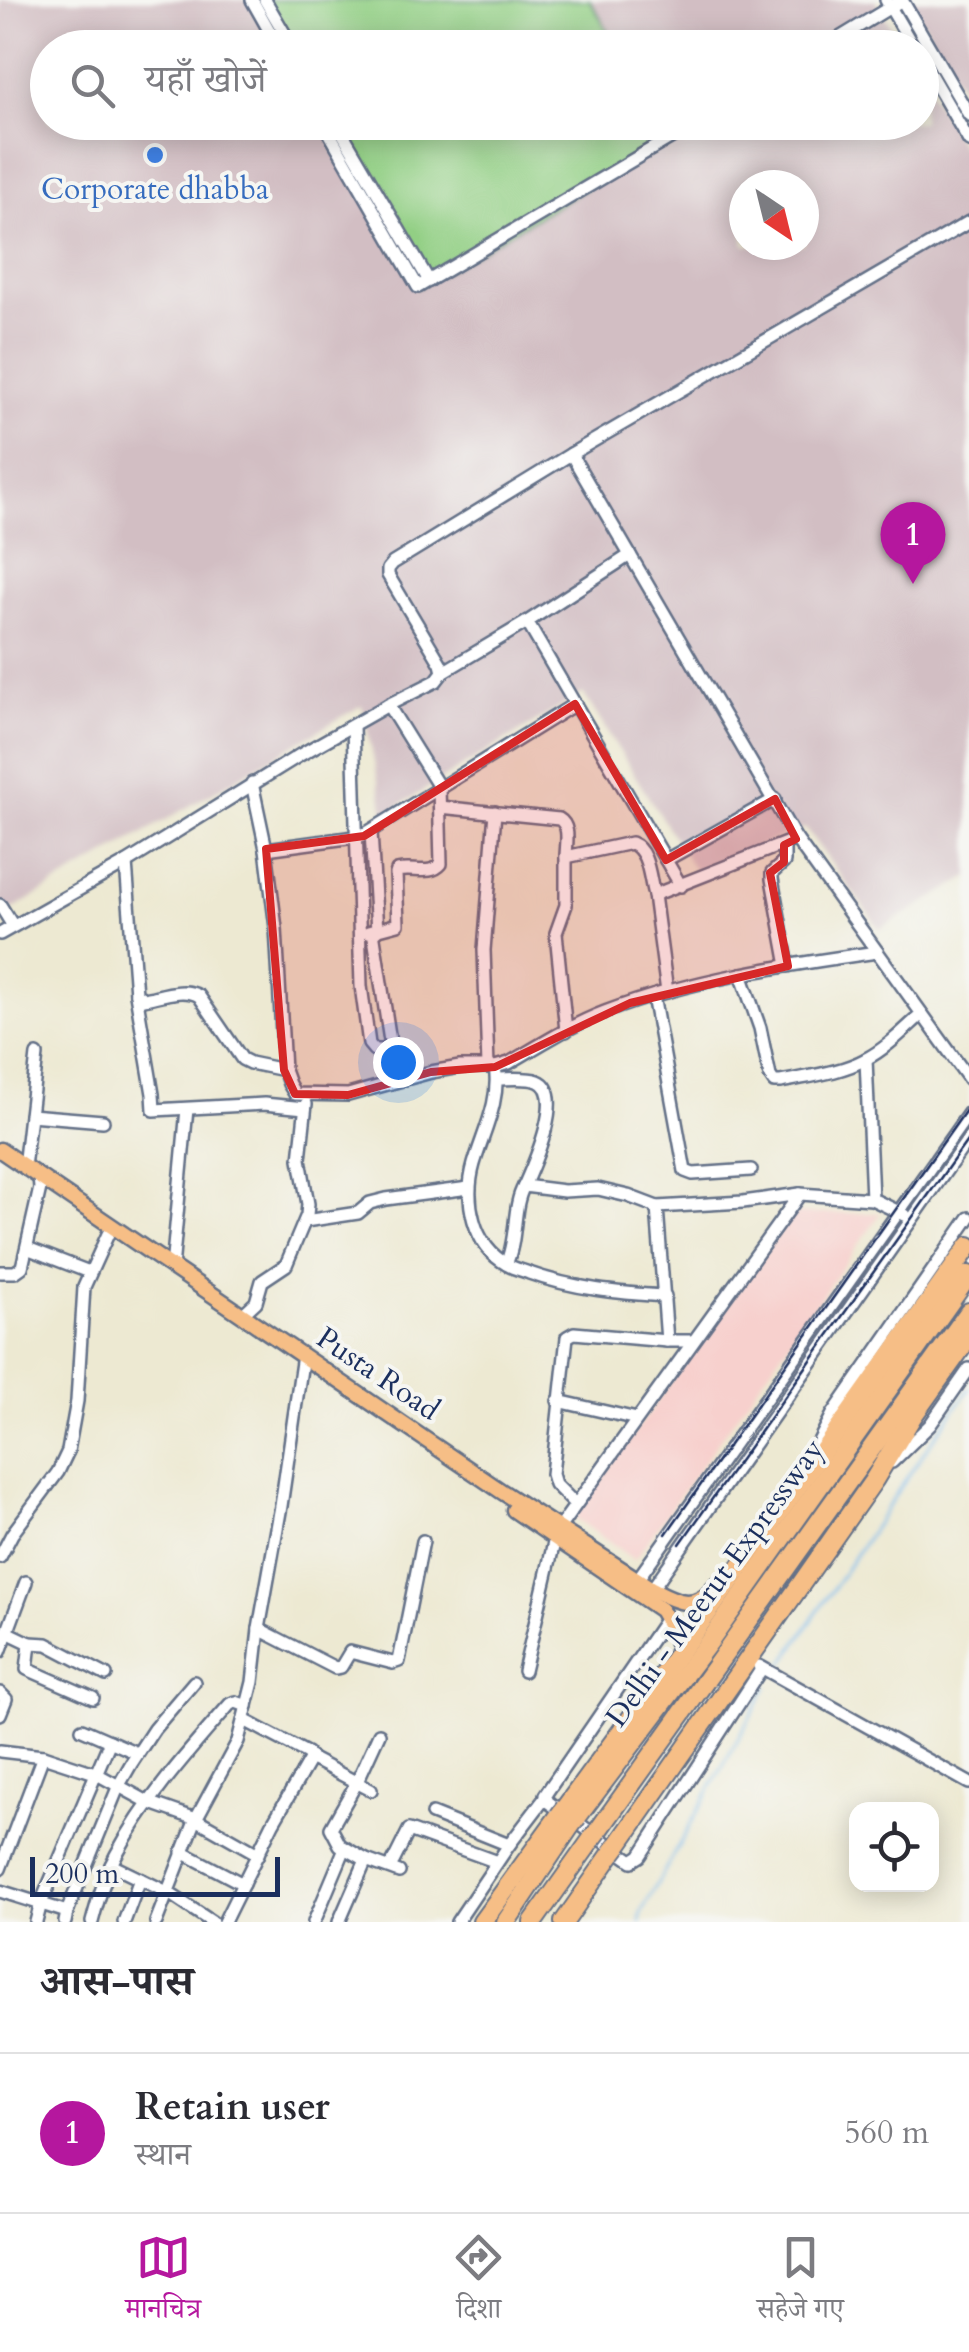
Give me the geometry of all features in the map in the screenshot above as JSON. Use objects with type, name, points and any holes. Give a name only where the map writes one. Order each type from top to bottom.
[{"type":"highway","points":[[485,1918],[524,1864],[568,1816],[796,1485],[969,1246]]},
{"type":"highway","name":"Delhi - Meerut Expressway","points":[[506,1922],[568,1816],[712,1638],[969,1276]]},
{"type":"highway","name":"Delhi - Meerut Expressway","points":[[533,1922],[969,1312]]},
{"type":"highway","points":[[564,1922],[755,1663],[912,1417],[969,1337]]},
{"type":"main road","name":"Pusta Road","points":[[0,1150],[108,1234],[501,1491],[667,1617]]},
{"type":"main road","name":"Pusta Road","points":[[0,1161],[172,1268],[302,1360]]},
{"type":"main road","name":"Pusta Road","points":[[557,1533],[673,1600],[690,1603],[704,1598],[721,1581],[732,1578]]},
{"type":"main road","points":[[667,1617],[679,1652]]},
{"type":"street","points":[[252,0],[269,30]]},
{"type":"street","points":[[265,0],[282,30]]},
{"type":"street","points":[[850,30],[893,2]]},
{"type":"street","points":[[893,2],[906,30]]},
{"type":"street","points":[[893,2],[912,30]]},
{"type":"street","points":[[939,70],[969,115]]},
{"type":"street","points":[[939,90],[969,142]]},
{"type":"street","points":[[333,140],[423,284]]},
{"type":"street","points":[[346,140],[423,284]]},
{"type":"street","points":[[423,284],[667,140]]},
{"type":"street","points":[[442,672],[438,658],[388,575],[390,566],[571,454],[969,222]]},
{"type":"street","points":[[571,454],[775,799],[790,842],[877,952],[969,1080]]},
{"type":"street","points":[[0,934],[388,705],[436,681],[442,672],[630,555]]},
{"type":"street","points":[[528,622],[681,886]]},
{"type":"street","points":[[266,849],[354,838],[371,832],[575,704]]},
{"type":"street","points":[[358,933],[398,924],[398,871],[432,870],[441,864],[438,787],[388,705]]},
{"type":"street","points":[[353,726],[361,986],[367,1037],[374,1050],[385,1050],[390,1042],[375,931],[371,832]]},
{"type":"street","points":[[252,784],[266,849],[276,928],[284,1070],[291,1090],[306,1101]]},
{"type":"street","points":[[666,860],[775,799]]},
{"type":"street","points":[[440,807],[565,822],[566,905],[556,932],[566,1030]]},
{"type":"street","points":[[495,812],[484,950],[494,1098],[469,1188],[478,1230],[489,1249],[506,1264],[555,1282],[582,1289],[664,1296]]},
{"type":"street","points":[[654,894],[790,842]]},
{"type":"street","points":[[788,966],[772,873],[784,862],[790,842]]},
{"type":"street","points":[[566,857],[631,844],[643,852],[654,894],[668,992]]},
{"type":"street","points":[[126,863],[136,994],[154,1110],[306,1101],[460,1068],[493,1071],[544,1084],[548,1121],[541,1150],[519,1195],[515,1238],[506,1264]]},
{"type":"street","points":[[0,905],[12,926]]},
{"type":"street","points":[[493,1071],[600,1013],[653,996],[741,974],[877,952]]},
{"type":"street","points":[[741,974],[774,1082],[840,1070],[866,1059],[922,1014]]},
{"type":"street","points":[[136,994],[144,999],[194,992],[242,1059],[284,1070]]},
{"type":"street","points":[[653,996],[685,1171],[694,1174],[751,1170]]},
{"type":"street","points":[[24,1167],[37,1054]]},
{"type":"street","points":[[866,1059],[872,1198]]},
{"type":"street","points":[[242,1315],[256,1302],[262,1281],[286,1265],[304,1222],[308,1204],[300,1151],[306,1101]]},
{"type":"street","points":[[172,1268],[187,1110]]},
{"type":"street","points":[[637,1580],[969,1113]]},
{"type":"street","points":[[30,1115],[103,1121]]},
{"type":"street","points":[[652,1590],[969,1138]]},
{"type":"street","points":[[0,1272],[19,1270],[24,1262],[39,1182]]},
{"type":"street","points":[[524,1186],[598,1189],[658,1207],[800,1194],[872,1198],[912,1219]]},
{"type":"street","points":[[304,1222],[358,1213],[370,1203],[386,1199],[469,1188]]},
{"type":"street","points":[[524,1671],[557,1533],[800,1194]]},
{"type":"street","points":[[658,1207],[666,1341]]},
{"type":"street","points":[[796,1485],[833,1414],[969,1218]]},
{"type":"street","points":[[0,1557],[68,1451],[77,1401],[81,1304],[89,1272],[108,1234]]},
{"type":"street","points":[[26,1248],[89,1272]]},
{"type":"street","points":[[576,1504],[553,1479],[558,1402],[570,1334],[693,1340]]},
{"type":"street","points":[[156,1922],[196,1819],[238,1741],[244,1720],[302,1360]]},
{"type":"street","points":[[874,1480],[930,1424],[969,1370]]},
{"type":"street","points":[[558,1402],[636,1419]]},
{"type":"street","points":[[259,1629],[335,1668],[341,1667],[350,1652],[396,1662],[401,1656],[423,1541]]},
{"type":"street","points":[[26,1582],[3,1640],[48,1644],[106,1675]]},
{"type":"street","points":[[457,1922],[667,1617]]},
{"type":"street","points":[[30,1643],[28,1669],[93,1698]]},
{"type":"street","points":[[545,1798],[635,1860],[755,1663],[969,1783]]},
{"type":"street","points":[[0,1891],[66,1917],[119,1785],[137,1752],[194,1682]]},
{"type":"street","points":[[0,1693],[6,1700],[0,1714]]},
{"type":"street","points":[[92,1922],[111,1865],[148,1802],[230,1704],[247,1706]]},
{"type":"street","points":[[244,1720],[371,1790]]},
{"type":"street","points":[[82,1729],[137,1752]]},
{"type":"street","points":[[379,1734],[330,1828],[340,1845],[394,1870],[409,1830],[497,1862]]},
{"type":"street","points":[[36,1922],[110,1740]]},
{"type":"street","points":[[0,1752],[44,1756],[95,1773],[148,1802],[196,1819],[258,1854]]},
{"type":"street","points":[[0,1869],[44,1756]]},
{"type":"street","points":[[224,1922],[312,1759]]},
{"type":"street","points":[[432,1814],[509,1845]]},
{"type":"street","points":[[314,1922],[346,1848]]},
{"type":"street","points":[[182,1852],[244,1884]]},
{"type":"street","points":[[338,1922],[366,1860]]},
{"type":"street","points":[[111,1865],[166,1892],[212,1922]]},
{"type":"street","points":[[124,1922],[140,1879]]},
{"type":"highlighted area","points":[[575,704],[666,860],[775,799],[796,839],[784,845],[784,862],[770,873],[788,966],[630,1003],[495,1067],[431,1072],[348,1095],[295,1094],[284,1070],[266,849],[364,836]]},
{"type":"shaded area","points":[[0,0],[875,0],[893,30],[30,30],[30,140],[939,140],[939,108],[969,159],[969,877],[880,929],[805,828],[695,871],[583,693],[385,814],[362,705],[0,917]]},
{"type":"shaded area","points":[[910,0],[969,0],[969,101],[939,50],[939,30],[928,30]]},
{"type":"shaded area","points":[[881,1213],[634,1560],[574,1517],[792,1214]]},
{"type":"green space","points":[[261,0],[590,0],[607,30],[278,30]]},
{"type":"green space","points":[[337,140],[667,140],[418,287]]},
{"type":"waterway","points":[[782,1665],[969,1389]]},
{"type":"waterway","points":[[640,1922],[641,1913],[767,1687]]},
{"type":"railway","points":[[666,1534],[969,1106]]},
{"type":"railway","points":[[680,1544],[969,1138]]},
{"type":"place","name":"Corporate dhabba","points":[[155,155]]},
{"type":"place","name":"Retain user","points":[[913,584]]}]
